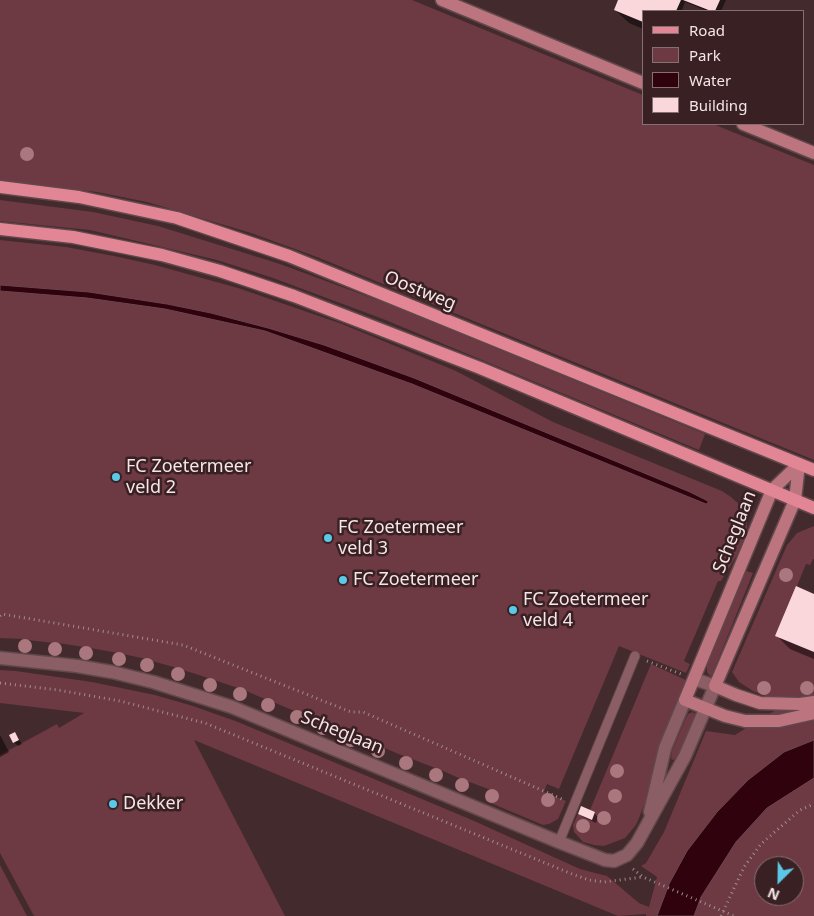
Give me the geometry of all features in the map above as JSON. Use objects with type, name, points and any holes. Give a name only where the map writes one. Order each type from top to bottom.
[{"type":"main road","name":"Oostweg","points":[[0,187],[79,196],[177,218],[289,256],[814,470]]},
{"type":"main road","points":[[0,229],[72,238],[162,255],[257,283],[480,368],[814,508]]},
{"type":"street","points":[[442,0],[642,82]]},
{"type":"street","points":[[745,125],[814,153]]},
{"type":"street","name":"Scheglaan","points":[[646,826],[665,748],[772,490],[798,464]]},
{"type":"street","name":"Scheglaan","points":[[0,658],[77,666],[112,672],[153,682],[232,707],[559,842],[605,860],[614,861],[627,854],[637,842],[685,756],[795,500],[798,464]]},
{"type":"street","points":[[694,679],[760,703],[800,704],[814,702]]},
{"type":"street","points":[[685,700],[745,721],[779,721],[814,713]]},
{"type":"lane","points":[[559,842],[635,656]]},
{"type":"path","points":[[0,616],[2,614],[183,645],[351,712],[363,712],[574,805]]},
{"type":"path","points":[[635,656],[694,679]]},
{"type":"path","points":[[0,683],[58,690],[120,701],[205,723],[572,874],[589,880],[604,882],[643,877],[734,916]]},
{"type":"path","points":[[721,916],[744,867],[761,844],[800,810],[814,804]]},
{"type":"green space","points":[[0,0],[412,0],[642,95],[642,125],[715,125],[814,165],[814,460],[317,257],[251,233],[147,202],[97,192],[0,181]]},
{"type":"green space","points":[[0,200],[93,212],[158,226],[280,264],[388,304],[705,434],[699,450],[383,319],[273,278],[217,260],[90,230],[0,221]]},
{"type":"green space","name":"FC Zoetermeer","points":[[0,240],[66,247],[155,265],[238,288],[342,324],[456,371],[553,422],[722,491],[738,503],[744,513],[747,533],[737,555],[721,581],[718,581],[684,661],[690,664],[686,673],[619,646],[559,789],[547,784],[544,792],[566,801],[558,819],[543,825],[486,801],[491,790],[467,781],[462,791],[457,789],[461,779],[441,770],[437,780],[431,778],[435,768],[412,759],[407,769],[402,766],[406,757],[382,747],[378,756],[374,754],[377,745],[355,736],[351,745],[347,743],[350,734],[329,725],[324,734],[319,731],[322,722],[302,714],[298,723],[293,721],[297,712],[273,702],[269,711],[263,709],[267,700],[244,690],[240,700],[234,697],[238,688],[214,680],[210,690],[205,688],[208,678],[183,670],[179,679],[174,678],[177,668],[152,661],[149,671],[143,670],[146,659],[123,654],[120,665],[115,664],[118,653],[90,648],[88,659],[82,658],[84,647],[58,643],[57,654],[52,653],[53,643],[28,640],[27,650],[22,650],[22,639],[0,638],[0,291],[87,298],[165,309],[265,331],[412,384],[706,504],[708,503],[414,378],[324,345],[211,313],[167,304],[89,292],[0,285]]},
{"type":"green space","points":[[814,526],[814,559],[810,565],[806,564],[792,598],[814,650],[814,916],[646,916],[646,914],[618,916],[194,740],[285,916],[34,916],[0,853],[0,755],[57,724],[59,728],[84,713],[0,703],[0,670],[92,682],[155,695],[238,722],[472,820],[580,869],[607,876],[639,903],[649,907],[657,877],[641,866],[646,863],[664,832],[706,731],[735,735],[797,697],[781,699],[765,696],[739,682],[732,672],[787,545],[797,533]]},
{"type":"green space","points":[[746,571],[753,573],[710,676],[707,672],[707,664]]},
{"type":"green space","points":[[651,664],[688,681],[655,779],[636,825],[625,838],[604,846],[583,842],[574,832],[573,825],[578,814],[592,819],[595,813],[590,810]]},
{"type":"green space","points":[[693,712],[695,714],[693,721],[679,754],[674,760],[671,759],[672,751],[686,718],[688,714]]},
{"type":"green space","points":[[0,865],[27,916],[0,916]]},
{"type":"water","points":[[0,285],[89,292],[167,304],[211,313],[324,345],[414,378],[690,492],[708,501],[708,503],[706,504],[412,384],[265,331],[165,309],[87,298],[0,291]]},
{"type":"water","points":[[814,740],[814,778],[767,808],[736,842],[701,897],[694,916],[657,916],[669,884],[687,851],[717,812],[748,780],[784,752]]},
{"type":"building","points":[[618,0],[681,0],[676,10],[642,10],[642,22],[614,10]]},
{"type":"building","points":[[683,0],[720,0],[715,10],[708,10]]},
{"type":"building","points":[[796,586],[814,594],[814,652],[775,636]]},
{"type":"building","points":[[15,732],[19,740],[13,743],[9,735]]},
{"type":"building","points":[[581,806],[595,812],[592,820],[578,814]]},
{"type":"place","name":"FC Zoetermeer veld 2","points":[[116,477]]},
{"type":"place","name":"FC Zoetermeer veld 3","points":[[328,538]]},
{"type":"place","name":"FC Zoetermeer","points":[[343,580]]},
{"type":"place","name":"FC Zoetermeer veld 4","points":[[513,610]]},
{"type":"place","name":"Dekker","points":[[113,804]]}]
